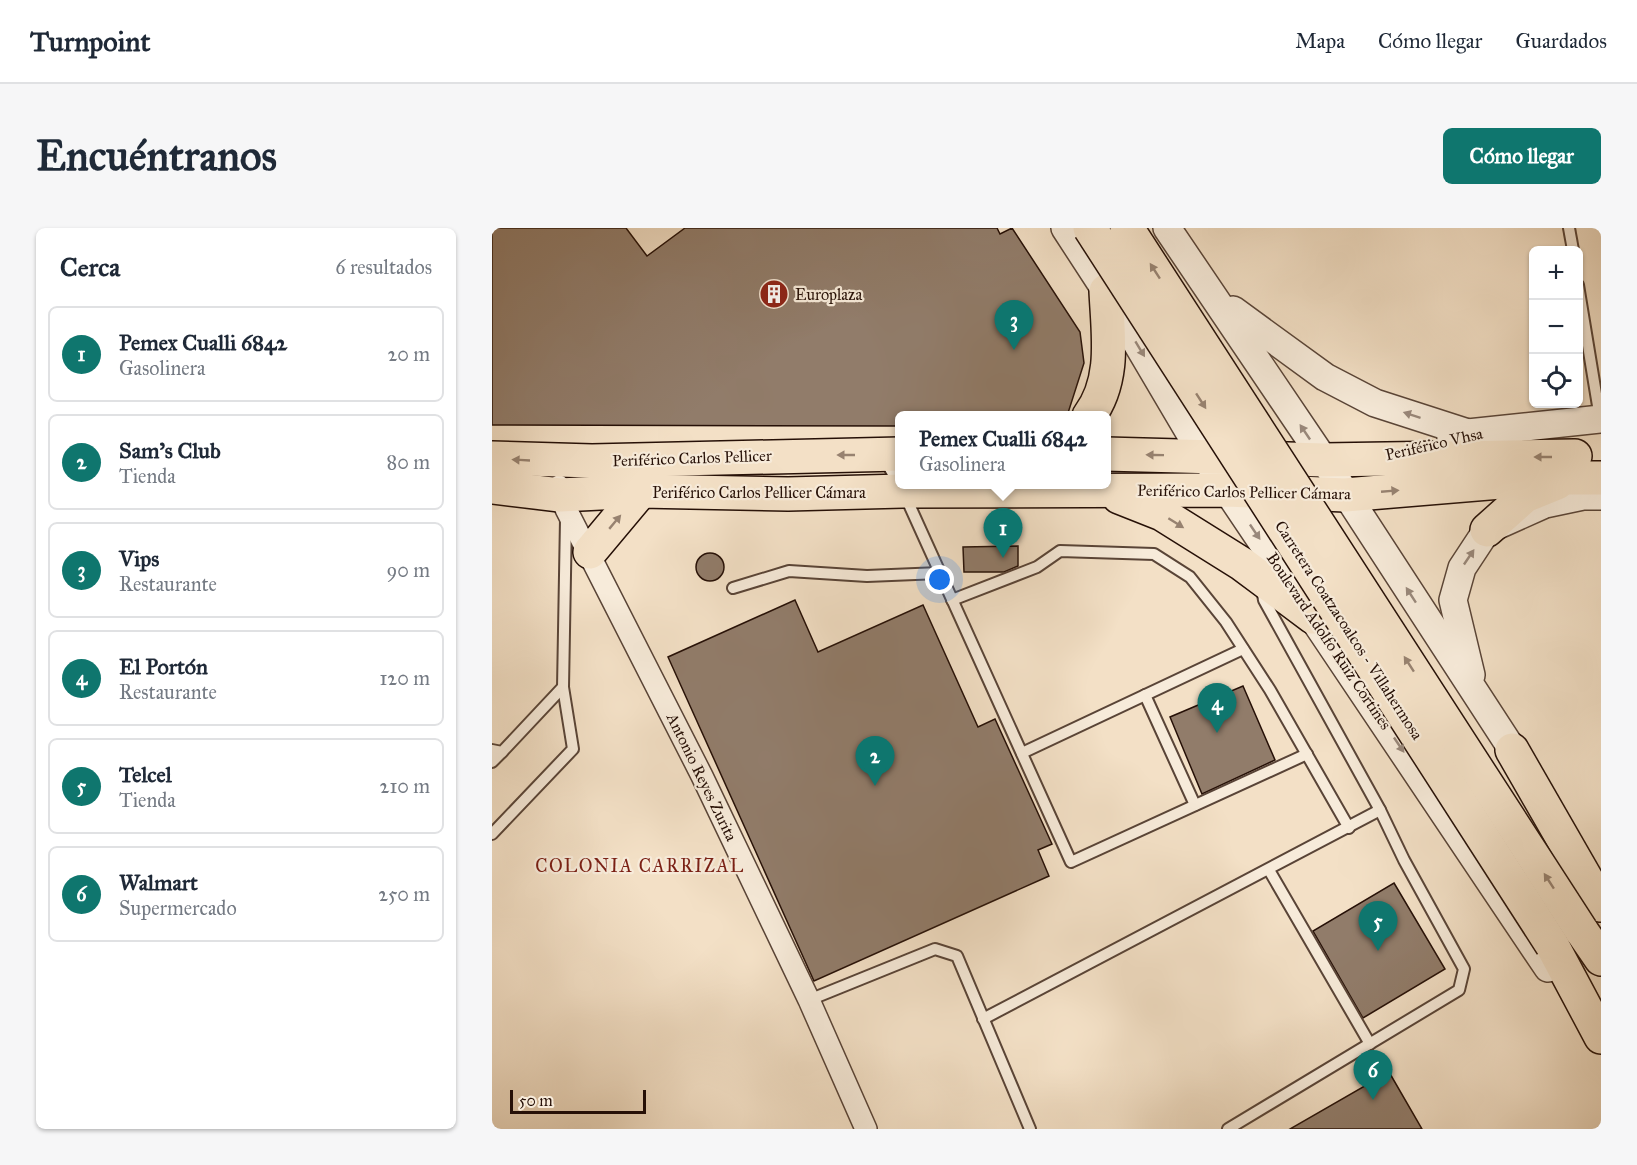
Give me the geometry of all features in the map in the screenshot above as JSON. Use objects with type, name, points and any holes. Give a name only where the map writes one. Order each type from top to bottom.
[{"type":"main road","name":"Carretera Coatzacoalcos - Villahermosa","points":[[1090,228],[1552,945],[1601,1037]]},
{"type":"main road","name":"Carretera Coatzacoalcos - Villahermosa","points":[[1127,228],[1591,917],[1601,959]]},
{"type":"main road","points":[[1093,411],[1099,403],[1110,364],[1106,291]]},
{"type":"main road","points":[[1468,433],[1506,457]]},
{"type":"main road","name":"Periférico Carlos Pellicer Cámara","points":[[1111,454],[1324,460],[1601,456]]},
{"type":"main road","name":"Periférico Carlos Pellicer","points":[[555,461],[891,455]]},
{"type":"main road","points":[[492,458],[555,461]]},
{"type":"main road","points":[[1487,530],[1525,496],[1567,478]]},
{"type":"main road","name":"Periférico Carlos Pellicer Cámara","points":[[492,487],[563,502],[640,491],[788,494],[903,491],[1227,490],[1346,495],[1567,478],[1601,478]]},
{"type":"main road","points":[[1103,490],[1162,514],[1259,577],[1313,617]]},
{"type":"main road","points":[[590,552],[640,491]]},
{"type":"main road","points":[[1512,750],[1591,917]]},
{"type":"street","name":"Boulevard Adolfo Ruiz Cortines","points":[[1065,228],[1106,291],[1204,456],[1601,1048]]},
{"type":"street","points":[[1167,228],[1324,460],[1601,889]]},
{"type":"street","points":[[1214,295],[1325,377],[1375,403],[1468,433]]},
{"type":"street","name":"Periférico Vhsa","points":[[1374,458],[1468,433],[1601,419]]},
{"type":"street","points":[[555,461],[563,502]]},
{"type":"street","points":[[1476,694],[1453,600],[1462,568],[1487,530],[1545,504],[1583,496],[1601,496]]},
{"type":"street","name":"Antonio Reyes Zurita","points":[[563,502],[702,776],[809,1000],[866,1129]]},
{"type":"lane","points":[[1569,228],[1572,246]]},
{"type":"lane","points":[[1581,300],[1601,419]]},
{"type":"lane","points":[[903,491],[1071,861],[1307,754]]},
{"type":"lane","points":[[492,834],[573,749],[563,687],[563,502]]},
{"type":"lane","points":[[952,600],[1037,567],[1060,551],[1154,554],[1190,577],[1243,649],[1349,828]]},
{"type":"lane","points":[[733,588],[789,571],[867,576],[940,573]]},
{"type":"lane","points":[[1227,1129],[1459,990],[1464,969],[1404,860],[1380,810],[1264,600],[1259,577]]},
{"type":"lane","points":[[1022,753],[1243,649]]},
{"type":"lane","points":[[492,762],[497,751],[563,687]]},
{"type":"lane","points":[[1145,695],[1195,805]]},
{"type":"lane","points":[[983,1018],[1380,810]]},
{"type":"lane","points":[[1269,870],[1370,1044]]},
{"type":"lane","points":[[809,1000],[935,949],[957,957],[1029,1129]]},
{"type":"building","name":"Europlaza","points":[[492,228],[626,228],[647,256],[685,228],[997,228],[1000,234],[1012,228],[1080,332],[1084,363],[1069,411],[895,411],[895,426],[492,425]]},
{"type":"building","points":[[1018,546],[1018,566],[1004,572],[964,572],[963,547]]},
{"type":"building","points":[[710,553],[720,557],[724,567],[720,577],[710,581],[700,577],[696,567],[700,557]]},
{"type":"building","points":[[795,600],[818,652],[923,605],[978,727],[995,719],[1052,844],[1038,850],[1049,876],[814,981],[668,657]]},
{"type":"building","points":[[1243,686],[1275,760],[1202,794],[1170,717]]},
{"type":"building","points":[[1394,883],[1445,969],[1363,1018],[1313,931]]},
{"type":"building","points":[[1389,1072],[1422,1129],[1290,1129]]},
{"type":"place","name":"Europlaza","points":[[774,294]]},
{"type":"place","name":"Vips","points":[[1014,350]]},
{"type":"place","name":"Pemex Cualli 6842","points":[[1003,558]]},
{"type":"place","name":"El Portón","points":[[1217,733]]},
{"type":"place","name":"Sam's Club","points":[[875,786]]},
{"type":"place","name":"Telcel","points":[[1378,951]]},
{"type":"place","name":"Walmart","points":[[1373,1100]]},
{"type":"district","name":"COLONIA CARRIZAL","points":[[640,866]]}]
